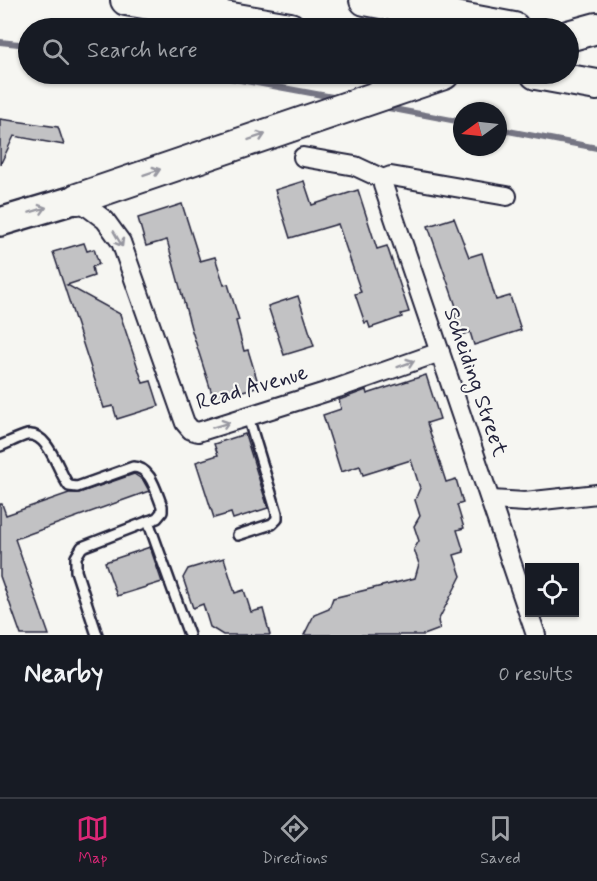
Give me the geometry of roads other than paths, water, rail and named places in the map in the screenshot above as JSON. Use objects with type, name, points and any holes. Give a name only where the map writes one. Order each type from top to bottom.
[{"type":"main road","points":[[126,0],[231,18]]},
{"type":"main road","points":[[364,0],[460,18]]},
{"type":"main road","points":[[579,34],[597,28]]},
{"type":"main road","points":[[579,41],[597,46]]},
{"type":"main road","points":[[579,82],[597,85]]},
{"type":"main road","points":[[77,198],[414,84]]},
{"type":"street","points":[[303,157],[355,166],[383,179],[391,176],[507,196]]},
{"type":"street","name":"Scheiding Street","points":[[383,179],[383,185],[536,635]]},
{"type":"street","points":[[0,222],[77,198]]},
{"type":"street","name":"Read Avenue","points":[[77,198],[105,220],[121,242],[185,423],[189,428],[198,432],[338,388],[440,352]]},
{"type":"street","points":[[491,500],[525,502],[597,494]]},
{"type":"lane","points":[[238,535],[272,524],[277,519],[248,417]]},
{"type":"lane","points":[[0,446],[29,435],[39,438],[47,445],[69,486],[78,487],[133,467],[140,467],[147,472],[162,506],[162,512],[157,518],[82,547],[76,557],[75,571],[97,635]]},
{"type":"lane","points":[[148,521],[189,635]]},
{"type":"waterway","points":[[0,42],[18,44]]},
{"type":"waterway","points":[[262,84],[338,98]]},
{"type":"waterway","points":[[383,107],[453,120]]},
{"type":"waterway","points":[[507,131],[597,148]]}]
